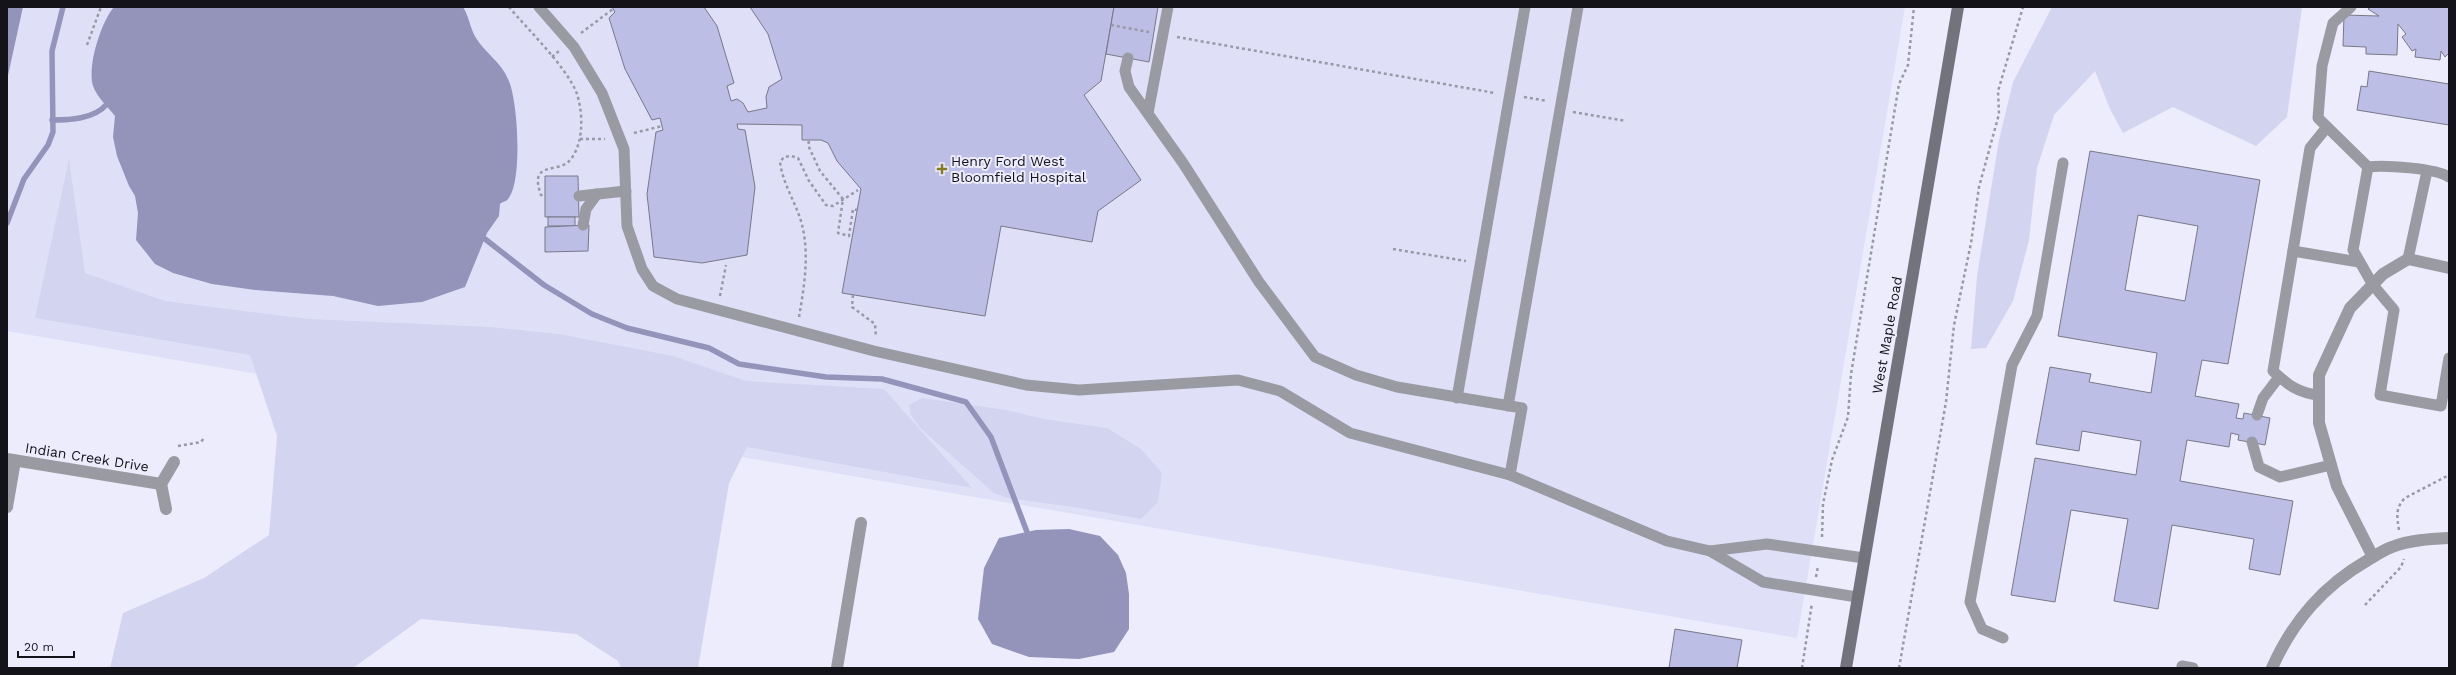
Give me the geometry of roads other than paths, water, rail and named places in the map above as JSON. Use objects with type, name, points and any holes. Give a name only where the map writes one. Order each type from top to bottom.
[{"type":"main road","name":"West Maple Road","points":[[1846,668],[1958,7]]},
{"type":"street","points":[[2373,557],[2337,486],[2319,424],[2319,375],[2350,308],[2383,274],[2408,259],[2449,268]]},
{"type":"street","points":[[7,507],[11,460]]},
{"type":"street","name":"Indian Creek Drive","points":[[11,460],[162,484]]},
{"type":"street","name":"Indian Creek Drive","points":[[166,509],[162,484],[174,462]]},
{"type":"street","points":[[837,668],[861,524]]},
{"type":"street","points":[[2272,668],[2280,649],[2306,610],[2343,575],[2391,547],[2415,541],[2449,538]]},
{"type":"lane","points":[[539,7],[574,47],[602,93],[624,149],[627,226],[642,269],[653,286],[677,299],[796,329],[874,352],[1026,385],[1079,390],[1238,380],[1280,391],[1350,433],[1510,475],[1668,541],[1710,551],[1763,582],[1857,597]]},
{"type":"lane","points":[[1148,113],[1168,7]]},
{"type":"lane","points":[[1457,398],[1525,7]]},
{"type":"lane","points":[[1508,406],[1578,7]]},
{"type":"lane","points":[[2351,7],[2334,23],[2322,66],[2318,118],[2368,167]]},
{"type":"lane","points":[[1128,58],[1126,71],[1129,87],[1183,163],[1259,282],[1315,356],[1356,375],[1397,387],[1522,408],[1510,475]]},
{"type":"lane","points":[[2319,395],[2304,394],[2288,385],[2273,371],[2310,148],[2327,127]]},
{"type":"lane","points":[[2003,638],[1982,629],[1970,602],[2012,365],[2037,316],[2063,163]]},
{"type":"lane","points":[[2368,167],[2382,165],[2445,174],[2449,177]]},
{"type":"lane","points":[[2368,167],[2353,250],[2373,285],[2394,310],[2380,395],[2441,406],[2449,358]]},
{"type":"lane","points":[[2408,259],[2427,171]]},
{"type":"lane","points":[[579,196],[626,191]]},
{"type":"lane","points":[[581,221],[586,209],[596,194]]},
{"type":"lane","points":[[2293,251],[2359,262]]},
{"type":"lane","points":[[2257,415],[2262,398],[2279,377]]},
{"type":"lane","points":[[2252,442],[2259,467],[2280,477],[2331,465]]},
{"type":"lane","points":[[1710,551],[1767,544],[1864,558]]},
{"type":"lane","points":[[2182,666],[2193,668]]},
{"type":"waterway","points":[[7,223],[24,179],[48,145],[53,132],[52,51],[63,7]]},
{"type":"waterway","points":[[52,120],[81,118],[101,110],[106,105]]},
{"type":"waterway","points":[[485,239],[544,285],[592,314],[627,328],[709,348],[739,364],[826,377],[882,379],[966,402],[991,437],[1027,532]]},
{"type":"place","name":"Henry Ford West Bloomfield Hospital","points":[[942,169]]}]
